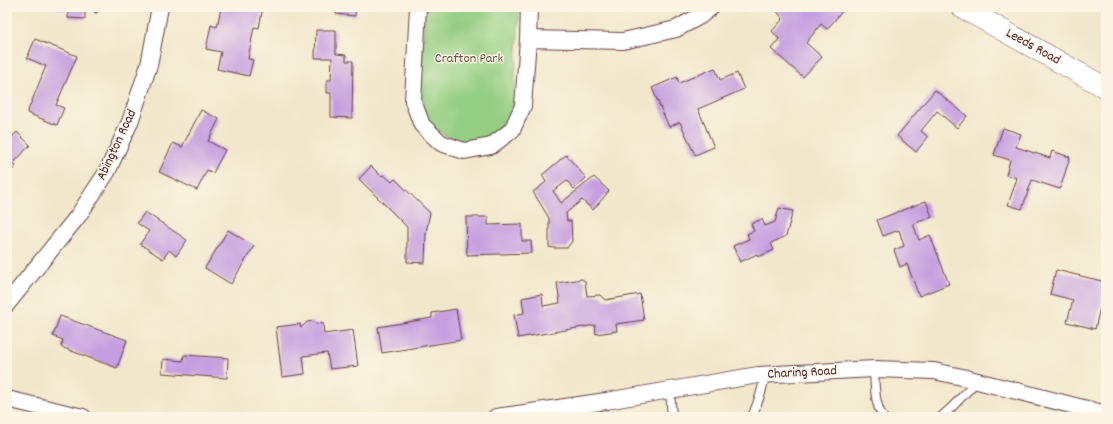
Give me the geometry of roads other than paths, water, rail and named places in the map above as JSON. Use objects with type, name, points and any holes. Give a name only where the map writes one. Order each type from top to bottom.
[{"type":"street","name":"Abington Road","points":[[7,304],[78,216],[107,172],[130,122],[149,64],[160,7]]},
{"type":"street","points":[[418,7],[413,101],[422,125],[440,143],[464,151],[490,146],[512,130],[523,106],[529,7]]},
{"type":"street","points":[[528,39],[623,41],[676,29],[700,16],[711,7]]},
{"type":"street","name":"Leeds Road","points":[[961,7],[1106,88]]},
{"type":"street","name":"Charing Road","points":[[496,417],[543,414],[764,375],[874,369],[934,371],[1106,414]]},
{"type":"street","points":[[7,399],[84,417]]},
{"type":"lane","points":[[874,369],[876,399],[883,417]]},
{"type":"lane","points":[[752,417],[762,392],[764,375]]},
{"type":"lane","points":[[941,417],[977,381]]},
{"type":"lane","points":[[670,391],[672,417]]},
{"type":"park label","name":"Crafton Park","points":[[469,59]]}]
